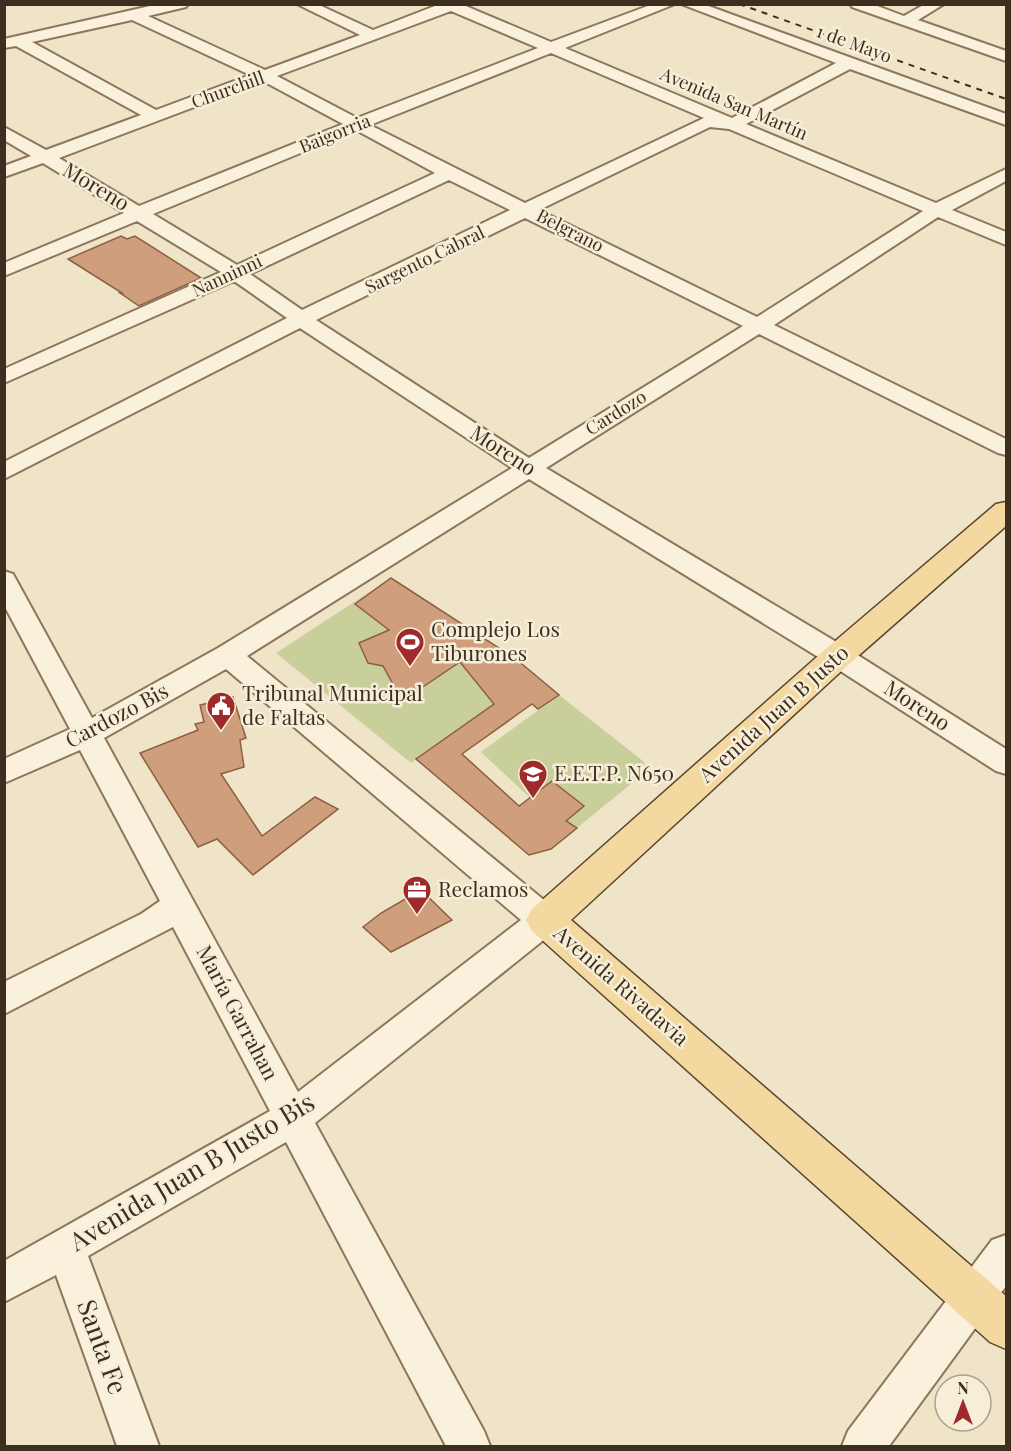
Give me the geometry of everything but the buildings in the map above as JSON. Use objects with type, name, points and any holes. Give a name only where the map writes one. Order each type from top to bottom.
[{"type":"main road","name":"Avenida Juan B Justo","points":[[545,920],[838,656],[1006,511]]},
{"type":"main road","name":"Avenida Rivadavia","points":[[545,920],[1006,1326]]},
{"type":"street","points":[[9,40],[135,10],[181,4]]},
{"type":"street","points":[[304,4],[373,35]]},
{"type":"street","name":"Baigorria","points":[[4,270],[357,125],[668,4]]},
{"type":"street","name":"1 de Mayo","points":[[688,4],[1006,120]]},
{"type":"street","points":[[857,4],[1006,56]]},
{"type":"street","points":[[905,21],[937,4]]},
{"type":"street","name":"Churchill","points":[[4,172],[265,76],[449,5]]},
{"type":"street","name":"Avenida San Martín","points":[[449,5],[1006,238]]},
{"type":"street","name":"Belgrano","points":[[135,10],[449,173],[1006,448]]},
{"type":"street","points":[[9,40],[155,117]]},
{"type":"street","name":"Sargento Cabral","points":[[4,472],[301,319],[707,122],[733,124],[849,63]]},
{"type":"street","name":"Moreno","points":[[4,132],[236,273],[301,319],[528,468],[838,656],[1006,763]]},
{"type":"street","name":"Nanninni","points":[[4,377],[236,273],[449,173]]},
{"type":"street","name":"Cardozo","points":[[228,655],[758,326],[937,210],[1006,174]]},
{"type":"street","name":"María Garrahan","points":[[4,580],[469,1446]]},
{"type":"street","name":"Cardozo Bis","points":[[4,772],[87,734],[228,655]]},
{"type":"street","name":"Avenida Rivadavia","points":[[228,655],[545,920]]},
{"type":"street","points":[[4,999],[152,924],[179,905]]},
{"type":"street","name":"Avenida Juan B Justo Bis","points":[[4,1283],[293,1118],[545,920]]},
{"type":"street","name":"Santa Fe","points":[[66,1248],[138,1446]]},
{"type":"street","points":[[864,1446],[1006,1254]]},
{"type":"green space","name":"Complejo Los Tiburones","points":[[391,578],[516,659],[494,704],[411,763],[276,653]]},
{"type":"green space","points":[[559,695],[643,761],[648,770],[577,828],[566,821],[584,805],[552,781],[530,798],[481,752]]},
{"type":"railway","points":[[739,4],[1006,99]]},
{"type":"place","name":"Complejo Los Tiburones","points":[[410,668]]},
{"type":"place","name":"Tribunal Municipal de Faltas","points":[[221,732]]},
{"type":"place","name":"E.E.T.P. N650","points":[[533,800]]},
{"type":"place","name":"Reclamos","points":[[417,916]]}]
